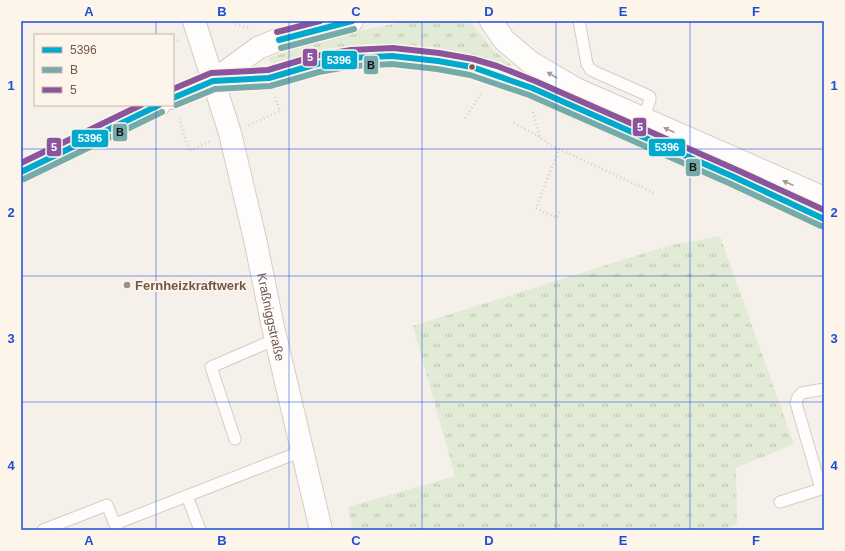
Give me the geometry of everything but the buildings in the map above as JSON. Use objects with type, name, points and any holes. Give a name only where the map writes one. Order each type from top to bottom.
[{"type":"main road","name":"Kraßniggstraße","points":[[194,21],[230,133],[321,530]]},
{"type":"main road","points":[[174,98],[213,81],[258,48],[275,41],[352,21]]},
{"type":"main road","points":[[491,21],[504,40],[530,62],[576,89],[824,198]]},
{"type":"main road","points":[[213,81],[268,78],[317,64],[351,58],[392,56],[445,62],[472,67],[539,92],[734,177],[824,219]]},
{"type":"main road","points":[[21,172],[157,106]]},
{"type":"lane","points":[[579,21],[587,64],[590,69],[650,97],[643,118]]},
{"type":"lane","points":[[235,439],[211,367],[276,339]]},
{"type":"lane","points":[[780,502],[821,489],[796,403],[798,397],[802,393],[824,389]]},
{"type":"lane","points":[[43,530],[107,505],[116,527],[186,496],[302,451]]},
{"type":"lane","points":[[186,496],[200,530]]},
{"type":"path","points":[[465,118],[494,74]]},
{"type":"path","points":[[532,110],[540,137]]},
{"type":"path","points":[[514,123],[540,137],[550,145],[654,193]]},
{"type":"path","points":[[559,149],[536,208],[556,218],[559,212]]},
{"type":"green space","points":[[407,21],[468,21],[494,51],[511,65],[509,67],[468,54],[440,48],[403,44],[365,44],[343,47],[272,63],[269,61],[270,57],[342,35]]},
{"type":"green space","points":[[720,236],[794,444],[736,468],[737,524],[725,530],[353,530],[348,507],[455,476],[413,326],[667,246]]},
{"type":"transit line","name":"5","points":[[277,32],[320,21]]},
{"type":"transit line","name":"5396","points":[[279,40],[352,21]]},
{"type":"transit line","name":"B","points":[[281,48],[354,29]]},
{"type":"transit line","name":"5","points":[[174,89],[211,73],[268,70],[315,56],[351,50],[393,48],[439,53],[473,59],[497,66],[535,81],[824,210]]},
{"type":"transit line","name":"5396","points":[[174,98],[213,81],[269,78],[317,64],[351,58],[392,56],[438,61],[472,67],[532,88],[734,177],[824,219]]},
{"type":"transit line","name":"B","points":[[176,105],[215,89],[270,86],[319,72],[352,66],[392,64],[437,69],[470,75],[529,95],[731,184],[821,226]]},
{"type":"transit line","name":"5","points":[[21,163],[139,106]]},
{"type":"transit line","name":"5396","points":[[21,172],[157,106]]},
{"type":"transit line","name":"B","points":[[24,179],[162,112]]},
{"type":"place","name":"Fernheizkraftwerk","points":[[127,285]]}]
